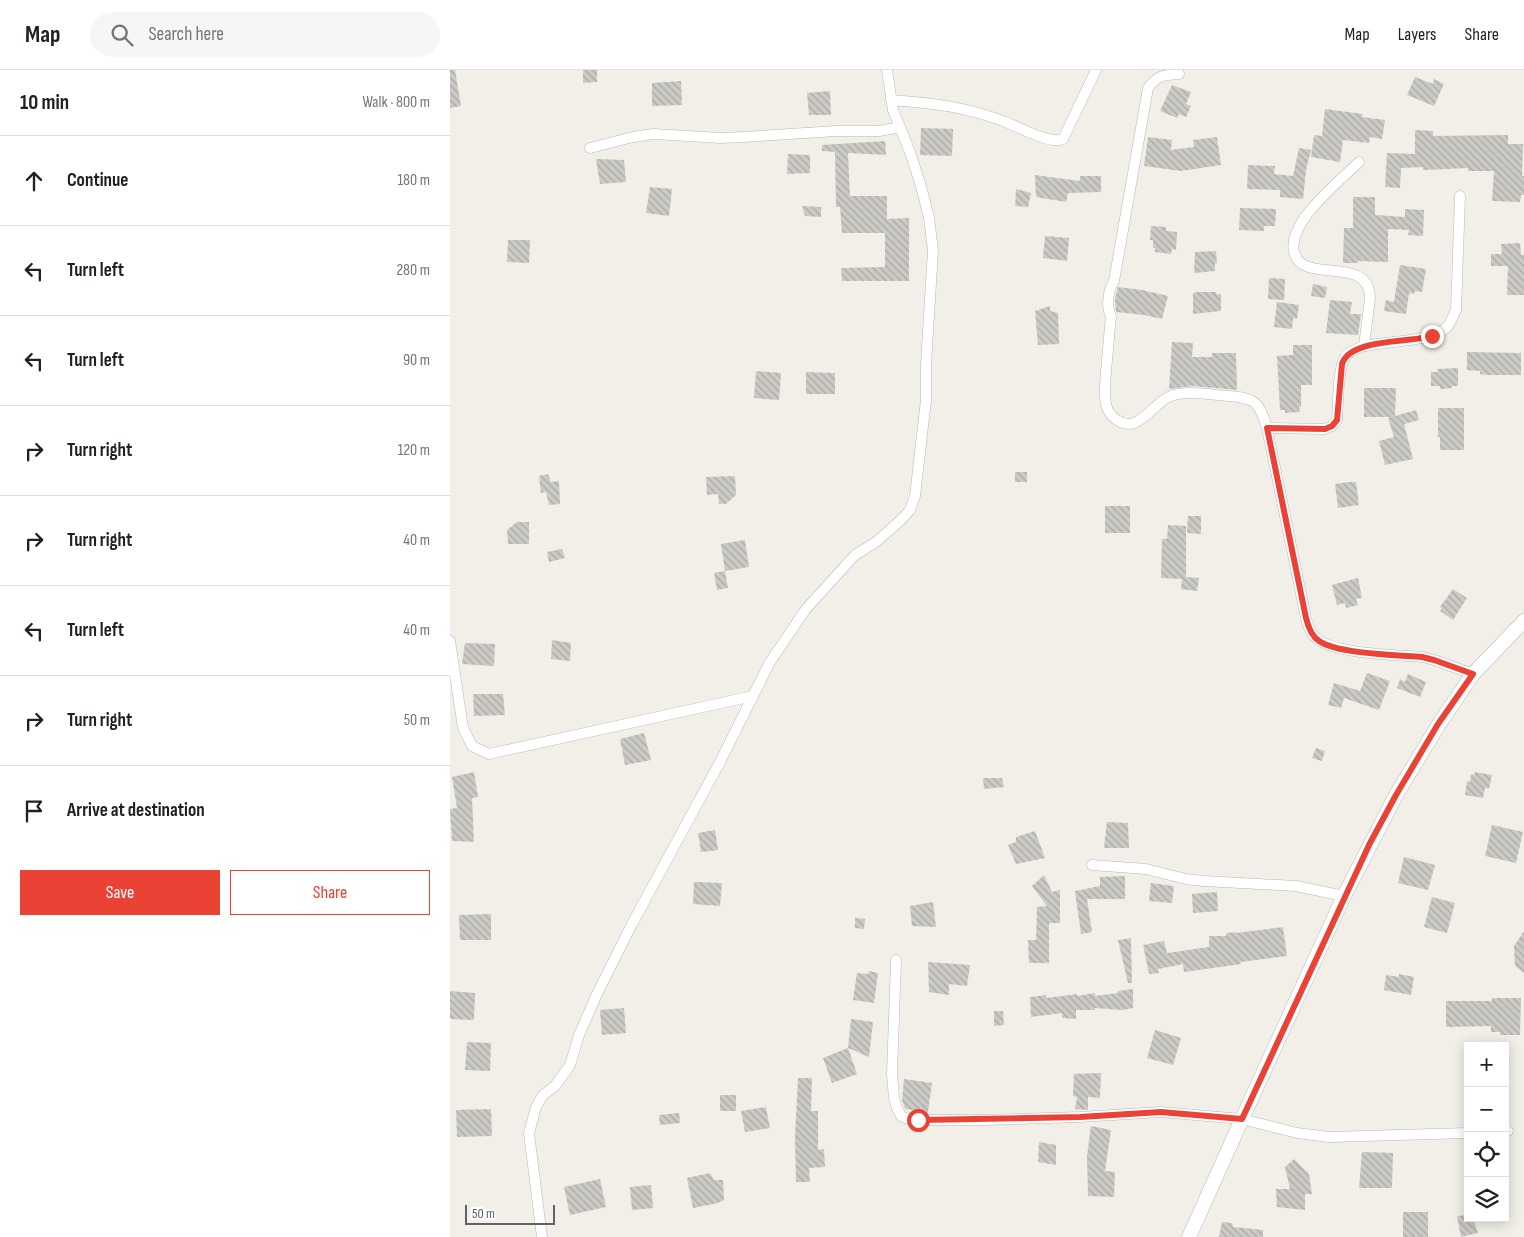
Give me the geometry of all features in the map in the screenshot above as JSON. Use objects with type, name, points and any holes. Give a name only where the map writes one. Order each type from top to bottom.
[{"type":"street","points":[[542,1237],[529,1133],[536,1107],[543,1095],[555,1086],[570,1065],[579,1035],[597,994],[721,760],[770,662],[806,610],[855,556],[876,542],[901,520],[910,510],[915,496],[926,400],[926,364],[933,251],[920,183],[893,110],[887,70]]},
{"type":"street","points":[[891,100],[937,103],[975,111],[1054,141],[1061,141],[1096,70]]},
{"type":"street","points":[[1179,74],[1162,75],[1154,80],[1148,88],[1114,281],[1110,286],[1108,311],[1111,317],[1105,389],[1108,412],[1120,422],[1134,423],[1171,396],[1181,394],[1248,398],[1258,405],[1267,428],[1306,618],[1313,635],[1318,640],[1337,648],[1422,657],[1473,674]]},
{"type":"street","points":[[590,148],[652,134],[728,137],[879,131],[900,127]]},
{"type":"street","points":[[1359,162],[1311,211],[1297,229],[1293,248],[1297,259],[1305,266],[1355,274],[1365,281],[1370,291],[1370,298],[1364,346]]},
{"type":"street","points":[[1267,428],[1325,429],[1332,426],[1337,420],[1341,370],[1344,358],[1354,350],[1364,346],[1423,339],[1432,336],[1448,325],[1456,310],[1460,196]]},
{"type":"street","points":[[1190,1237],[1344,896],[1396,795],[1438,724],[1473,674],[1524,621]]},
{"type":"street","points":[[450,641],[463,728],[472,746],[489,754],[753,696]]},
{"type":"street","points":[[1092,864],[1146,869],[1186,879],[1204,881],[1296,886],[1344,896]]},
{"type":"street","points":[[896,960],[892,1074],[896,1108],[905,1118],[918,1120],[984,1120],[1161,1112],[1242,1119],[1297,1133],[1328,1137],[1464,1133]]},
{"type":"building","points":[[450,70],[455,70],[461,106],[450,108]]},
{"type":"building","points":[[583,70],[597,70],[597,82],[583,83]]},
{"type":"building","points":[[1415,77],[1433,84],[1434,79],[1444,84],[1434,106],[1407,95]]},
{"type":"building","points":[[681,81],[682,105],[652,106],[652,83]]},
{"type":"building","points":[[1172,85],[1191,92],[1186,104],[1191,106],[1186,117],[1179,114],[1177,118],[1160,111]]},
{"type":"building","points":[[830,91],[831,115],[809,115],[807,93]]},
{"type":"building","points":[[1325,109],[1363,114],[1362,117],[1385,120],[1382,139],[1370,137],[1369,143],[1343,140],[1340,162],[1311,157],[1314,135],[1322,136]]},
{"type":"building","points":[[921,128],[953,129],[952,156],[920,155]]},
{"type":"building","points":[[1415,130],[1433,131],[1433,136],[1508,135],[1508,144],[1523,144],[1522,176],[1524,176],[1524,195],[1521,195],[1520,202],[1492,201],[1494,171],[1468,171],[1468,168],[1423,170],[1423,167],[1401,168],[1400,188],[1385,187],[1387,153],[1415,154]]},
{"type":"building","points":[[1148,137],[1172,140],[1171,150],[1194,147],[1193,140],[1217,137],[1221,165],[1181,171],[1144,166]]},
{"type":"building","points":[[885,141],[886,155],[848,153],[850,196],[887,196],[887,219],[909,218],[909,281],[842,281],[841,268],[885,267],[885,233],[842,233],[840,207],[836,207],[835,152],[822,151],[822,145]]},
{"type":"building","points":[[1299,148],[1311,150],[1306,170],[1303,199],[1280,197],[1280,190],[1247,189],[1248,165],[1275,166],[1274,174],[1293,176]]},
{"type":"building","points":[[788,154],[810,155],[810,173],[787,174]]},
{"type":"building","points":[[596,159],[624,160],[626,182],[600,184]]},
{"type":"building","points":[[1035,175],[1080,181],[1080,176],[1101,176],[1101,192],[1068,193],[1066,202],[1036,197]]},
{"type":"building","points":[[650,187],[672,189],[669,216],[646,213]]},
{"type":"building","points":[[1016,189],[1031,193],[1028,207],[1015,206]]},
{"type":"building","points":[[1353,197],[1375,197],[1375,215],[1405,217],[1405,209],[1424,210],[1423,236],[1408,235],[1409,230],[1388,229],[1388,262],[1358,261],[1358,263],[1343,263],[1344,228],[1353,228]]},
{"type":"building","points":[[802,206],[821,207],[821,217],[805,216]]},
{"type":"building","points":[[1240,208],[1276,209],[1275,226],[1264,226],[1264,231],[1239,230]]},
{"type":"building","points":[[1151,226],[1166,227],[1166,231],[1177,232],[1176,250],[1172,249],[1171,254],[1155,252],[1153,240],[1150,240]]},
{"type":"building","points":[[1045,236],[1069,238],[1067,261],[1043,258]]},
{"type":"building","points":[[508,240],[530,240],[529,263],[507,262]]},
{"type":"building","points":[[1520,243],[1521,255],[1524,255],[1524,295],[1507,295],[1508,266],[1491,266],[1491,254],[1502,254],[1501,244]]},
{"type":"building","points":[[1216,251],[1217,264],[1215,263],[1215,271],[1194,273],[1195,252]]},
{"type":"building","points":[[1400,265],[1426,269],[1422,292],[1415,291],[1414,294],[1409,293],[1406,314],[1384,311],[1386,300],[1394,302]]},
{"type":"building","points":[[1269,278],[1285,279],[1284,300],[1268,299]]},
{"type":"building","points":[[1313,284],[1327,287],[1325,298],[1311,296]]},
{"type":"building","points":[[1118,287],[1168,296],[1162,319],[1116,312],[1115,299]]},
{"type":"building","points":[[1216,292],[1216,294],[1221,294],[1221,311],[1193,314],[1193,293]]},
{"type":"building","points":[[1330,300],[1352,302],[1350,314],[1361,314],[1358,335],[1326,333]]},
{"type":"building","points":[[1277,302],[1299,305],[1297,319],[1293,318],[1292,329],[1274,327]]},
{"type":"building","points":[[1050,306],[1050,311],[1058,313],[1059,344],[1038,345],[1035,311]]},
{"type":"building","points":[[1172,342],[1193,343],[1192,357],[1212,357],[1212,353],[1236,353],[1237,390],[1192,386],[1169,389]]},
{"type":"building","points":[[1293,345],[1312,345],[1312,385],[1301,385],[1300,412],[1285,413],[1285,410],[1280,410],[1277,356],[1293,355]]},
{"type":"building","points":[[1467,352],[1521,353],[1521,375],[1487,375],[1480,374],[1480,371],[1467,370]]},
{"type":"building","points":[[1458,368],[1458,386],[1440,389],[1440,386],[1431,386],[1431,372],[1438,372],[1437,369]]},
{"type":"building","points":[[756,371],[781,373],[779,400],[754,398]]},
{"type":"building","points":[[806,372],[835,373],[835,394],[806,394]]},
{"type":"building","points":[[1364,388],[1396,388],[1395,416],[1416,410],[1419,420],[1404,424],[1413,459],[1385,465],[1379,441],[1394,437],[1388,418],[1391,417],[1364,417]]},
{"type":"building","points":[[1438,408],[1464,408],[1464,450],[1440,450]]},
{"type":"building","points":[[1015,472],[1027,472],[1027,482],[1015,482]]},
{"type":"building","points":[[548,474],[551,482],[559,481],[560,504],[549,505],[546,492],[541,493],[539,476]]},
{"type":"building","points":[[735,476],[736,495],[726,504],[719,504],[718,494],[707,495],[706,477]]},
{"type":"building","points":[[1356,482],[1359,505],[1338,508],[1335,484]]},
{"type":"building","points":[[1105,506],[1130,506],[1130,533],[1105,533]]},
{"type":"building","points":[[1188,516],[1201,516],[1201,534],[1187,533]]},
{"type":"building","points":[[517,522],[529,522],[529,544],[508,544],[507,530]]},
{"type":"building","points":[[1168,525],[1186,526],[1186,577],[1199,578],[1197,591],[1181,589],[1182,579],[1161,578],[1162,539],[1167,539]]},
{"type":"building","points":[[745,540],[749,567],[725,571],[721,544]]},
{"type":"building","points":[[562,549],[565,558],[549,562],[547,552]]},
{"type":"building","points":[[725,571],[728,588],[717,590],[714,573]]},
{"type":"building","points":[[1358,578],[1362,598],[1356,599],[1358,605],[1346,608],[1345,603],[1337,605],[1332,585]]},
{"type":"building","points":[[1453,589],[1467,598],[1453,620],[1440,611],[1442,608],[1440,607]]},
{"type":"building","points":[[552,640],[571,643],[570,661],[551,659]]},
{"type":"building","points":[[465,643],[495,644],[494,666],[462,664]]},
{"type":"building","points":[[1367,673],[1390,681],[1379,710],[1344,698],[1341,708],[1328,705],[1334,683],[1360,691]]},
{"type":"building","points":[[1408,674],[1426,682],[1420,697],[1397,688],[1400,679],[1405,682]]},
{"type":"building","points":[[473,694],[503,694],[505,715],[474,716]]},
{"type":"building","points":[[644,733],[651,760],[625,765],[620,739]]},
{"type":"building","points":[[1316,748],[1325,751],[1322,761],[1312,758]]},
{"type":"building","points":[[474,772],[478,797],[472,798],[474,842],[452,841],[450,809],[457,808],[452,777]]},
{"type":"building","points":[[1475,772],[1492,775],[1489,789],[1485,788],[1483,798],[1465,795],[1467,781],[1470,782],[1471,774],[1474,775]]},
{"type":"building","points":[[983,778],[1002,778],[1004,787],[984,789]]},
{"type":"building","points":[[1107,822],[1128,823],[1129,848],[1104,848]]},
{"type":"building","points":[[1492,825],[1523,832],[1516,863],[1485,856]]},
{"type":"building","points":[[715,830],[718,850],[701,852],[698,833]]},
{"type":"building","points":[[1035,831],[1045,858],[1016,864],[1008,845],[1016,842],[1016,837]]},
{"type":"building","points":[[1404,857],[1435,865],[1428,890],[1398,883]]},
{"type":"building","points":[[1044,875],[1052,892],[1060,890],[1060,923],[1049,923],[1049,963],[1029,963],[1028,940],[1036,940],[1037,907],[1047,906],[1032,886]]},
{"type":"building","points":[[1125,876],[1125,899],[1087,899],[1092,932],[1081,934],[1075,891],[1100,886],[1100,877]]},
{"type":"building","points":[[694,882],[722,883],[720,906],[693,904]]},
{"type":"building","points":[[1151,883],[1174,886],[1172,903],[1149,901]]},
{"type":"building","points":[[1217,892],[1218,911],[1193,913],[1192,894]]},
{"type":"building","points":[[1432,897],[1455,903],[1447,933],[1424,927]]},
{"type":"building","points":[[933,902],[936,927],[912,926],[910,906]]},
{"type":"building","points":[[491,914],[491,940],[460,940],[459,915]]},
{"type":"building","points":[[855,918],[865,919],[864,929],[855,928]]},
{"type":"building","points":[[1283,927],[1287,956],[1184,972],[1183,964],[1158,969],[1159,973],[1149,974],[1143,945],[1164,941],[1167,953],[1209,947],[1209,936],[1226,936],[1226,933]]},
{"type":"building","points":[[1524,931],[1524,973],[1515,966],[1514,946]]},
{"type":"building","points":[[1131,938],[1132,983],[1128,983],[1118,940]]},
{"type":"building","points":[[928,962],[970,965],[967,986],[949,984],[949,995],[929,992]]},
{"type":"building","points":[[869,971],[878,973],[874,1003],[853,1000],[857,973],[868,974]]},
{"type":"building","points":[[1399,974],[1414,977],[1411,995],[1384,990],[1386,975],[1399,977]]},
{"type":"building","points":[[1133,989],[1133,1008],[1123,1010],[1095,1008],[1095,1010],[1076,1010],[1076,1019],[1062,1018],[1062,1013],[1031,1017],[1030,997],[1046,995],[1046,998],[1095,993],[1095,996]]},
{"type":"building","points":[[450,991],[475,993],[474,1020],[450,1019]]},
{"type":"building","points":[[1492,998],[1521,998],[1520,1035],[1500,1035],[1500,1032],[1491,1032],[1491,1026],[1446,1027],[1446,1001],[1492,1001]]},
{"type":"building","points":[[624,1008],[626,1033],[602,1035],[600,1010]]},
{"type":"building","points":[[994,1011],[1003,1011],[1004,1025],[994,1026]]},
{"type":"building","points":[[851,1019],[873,1022],[869,1057],[848,1048]]},
{"type":"building","points":[[1155,1030],[1181,1038],[1173,1065],[1147,1058]]},
{"type":"building","points":[[467,1042],[491,1043],[490,1071],[465,1070]]},
{"type":"building","points":[[848,1048],[857,1074],[832,1083],[823,1058]]},
{"type":"building","points":[[1101,1073],[1100,1098],[1088,1097],[1088,1110],[1075,1109],[1077,1097],[1073,1096],[1074,1074]]},
{"type":"building","points":[[798,1078],[812,1078],[811,1111],[818,1111],[818,1150],[824,1149],[825,1167],[809,1168],[810,1182],[796,1182],[795,1137]]},
{"type":"building","points":[[904,1079],[932,1083],[928,1112],[905,1109],[902,1100]]},
{"type":"building","points":[[720,1095],[736,1095],[736,1111],[720,1111]]},
{"type":"building","points":[[766,1107],[770,1128],[745,1132],[741,1111]]},
{"type":"building","points":[[491,1109],[492,1136],[457,1137],[456,1110]]},
{"type":"building","points":[[679,1113],[680,1123],[660,1125],[659,1115]]},
{"type":"building","points":[[1091,1126],[1111,1130],[1105,1171],[1115,1172],[1114,1197],[1088,1196],[1087,1156]]},
{"type":"building","points":[[1039,1142],[1056,1145],[1056,1165],[1038,1162]]},
{"type":"building","points":[[1362,1152],[1393,1153],[1392,1188],[1359,1188]]},
{"type":"building","points":[[1294,1159],[1309,1174],[1312,1194],[1305,1194],[1305,1210],[1277,1207],[1276,1189],[1290,1189],[1285,1167]]},
{"type":"building","points":[[710,1173],[714,1180],[723,1180],[724,1200],[693,1208],[687,1178]]},
{"type":"building","points":[[600,1179],[606,1207],[570,1215],[564,1187]]},
{"type":"building","points":[[651,1185],[653,1208],[632,1210],[630,1187]]},
{"type":"building","points":[[1403,1212],[1428,1212],[1428,1237],[1403,1237]]},
{"type":"building","points":[[1464,1215],[1464,1222],[1474,1222],[1478,1233],[1461,1237],[1457,1216]]},
{"type":"building","points":[[1222,1222],[1232,1223],[1233,1227],[1263,1230],[1263,1237],[1219,1237]]},
{"type":"route","points":[[918,1120],[1080,1117],[1161,1112],[1242,1119],[1370,843],[1438,724],[1473,674],[1422,657],[1337,648],[1326,645],[1313,635],[1306,618],[1267,428],[1329,428],[1337,420],[1341,370],[1344,358],[1348,354],[1364,346],[1423,339],[1432,336]]}]
